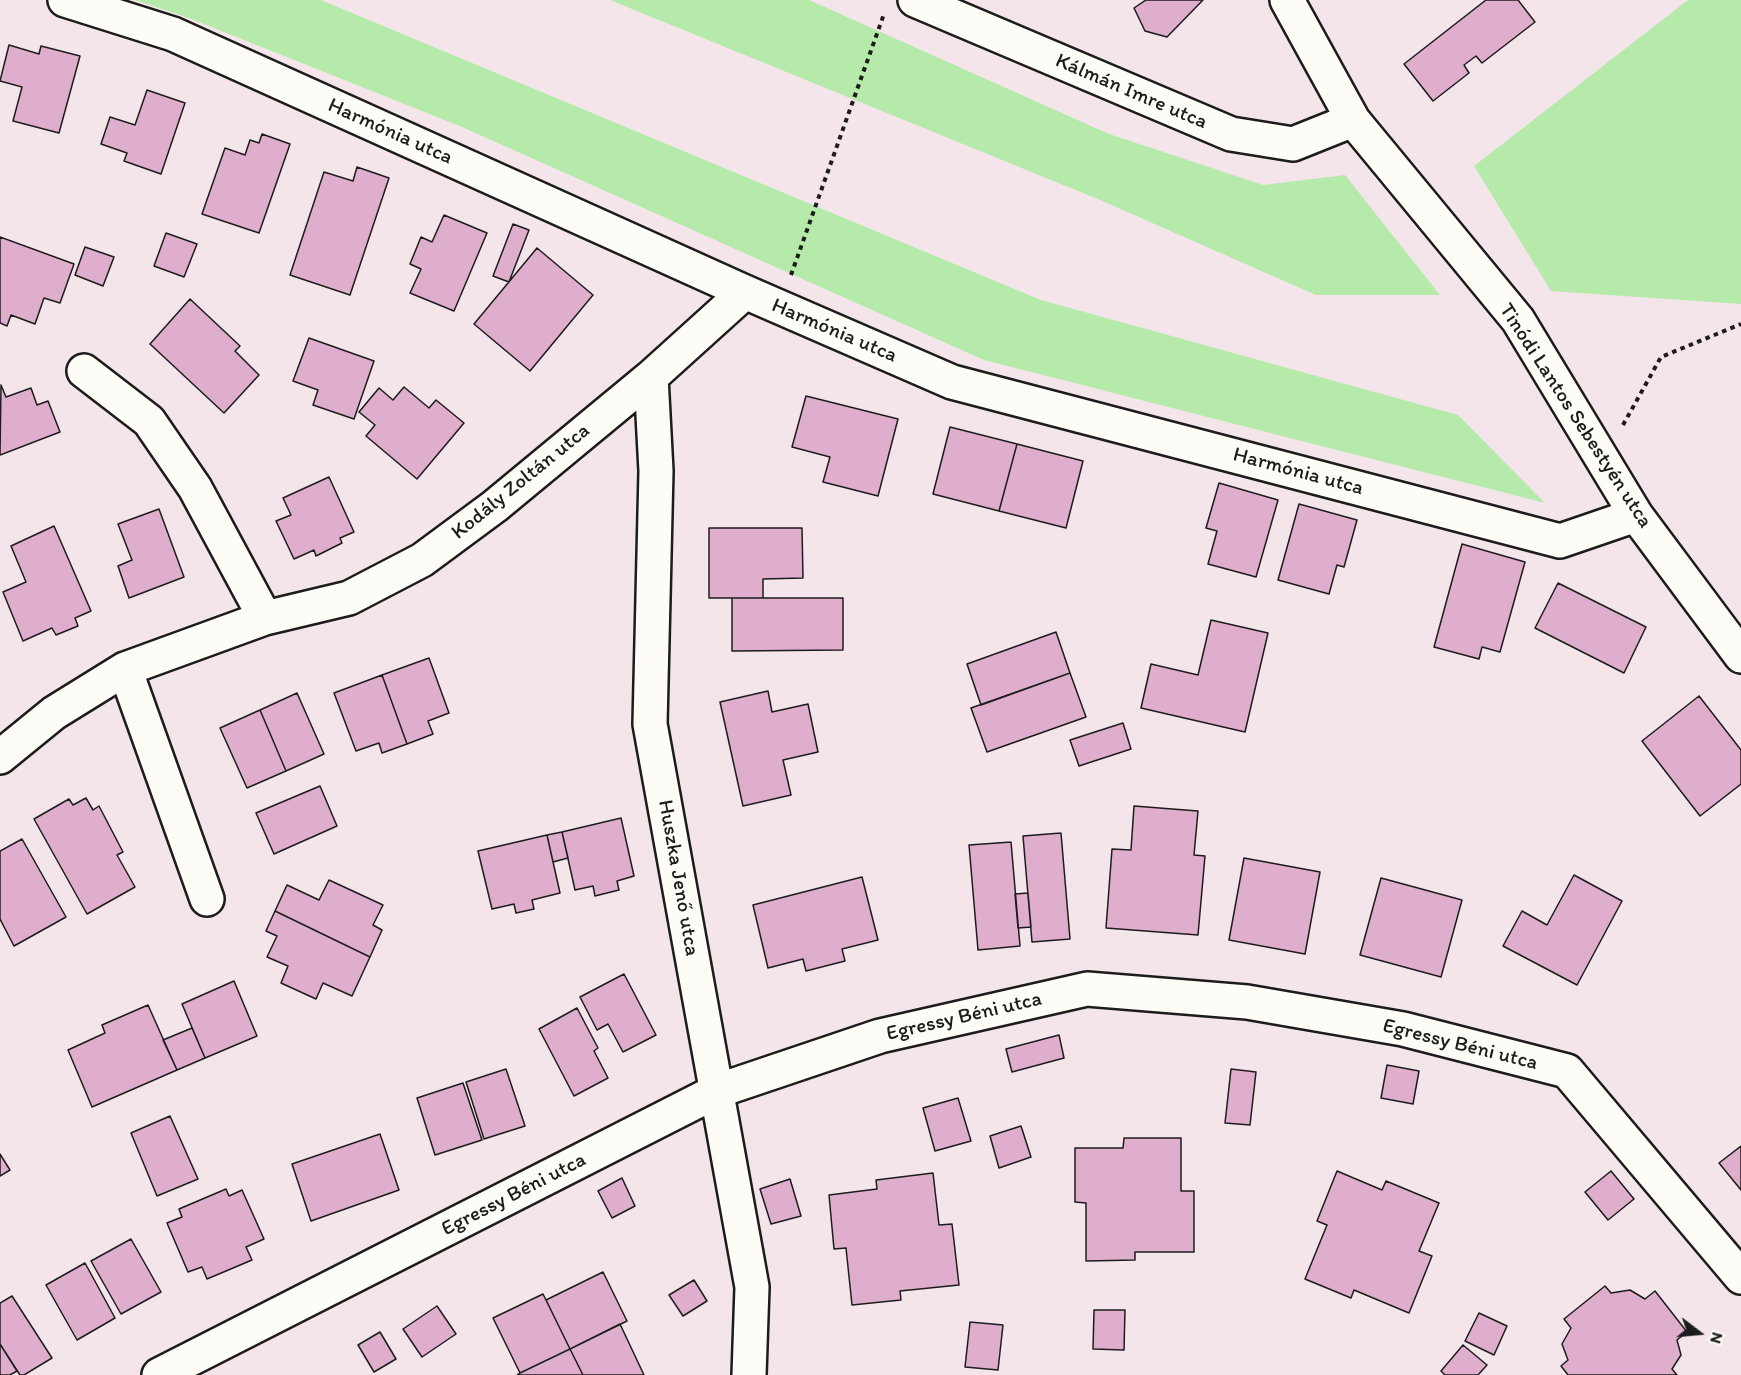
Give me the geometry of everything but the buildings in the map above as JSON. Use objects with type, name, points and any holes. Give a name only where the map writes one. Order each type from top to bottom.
[{"type":"street","name":"Harmónia utca","points":[[65,0],[173,34],[745,292],[952,382],[1560,541],[1636,514]]},
{"type":"street","name":"Tinódi Lantos Sebestyén utca","points":[[1287,0],[1353,120],[1518,320],[1636,514],[1741,656]]},
{"type":"street","name":"Kálmán Imre utca","points":[[900,5],[1231,135],[1293,144],[1353,120]]},
{"type":"street","name":"Kodály Zoltán utca","points":[[0,757],[54,713],[125,669],[265,618],[349,598],[422,560],[495,506],[651,377],[745,292]]},
{"type":"street","points":[[84,371],[149,421],[195,488],[265,618]]},
{"type":"street","name":"Huszka Jenő utca","points":[[651,377],[656,471],[650,724],[752,1287],[748,1375]]},
{"type":"street","points":[[125,669],[207,899]]},
{"type":"street","name":"Egressy Béni utca","points":[[159,1375],[717,1091],[880,1036],[1087,989],[1247,1002],[1403,1029],[1567,1071],[1741,1277]]},
{"type":"path","points":[[780,307],[900,5]]},
{"type":"path","points":[[1603,459],[1661,357],[1741,324]]},
{"type":"green space","points":[[135,0],[321,0],[1041,300],[1458,415],[1545,503],[984,360],[462,127],[189,18]]},
{"type":"green space","points":[[610,0],[809,0],[1109,134],[1263,185],[1345,175],[1440,295],[1316,295],[1100,200]]},
{"type":"green space","points":[[1688,0],[1741,0],[1741,304],[1551,291],[1474,166]]}]
